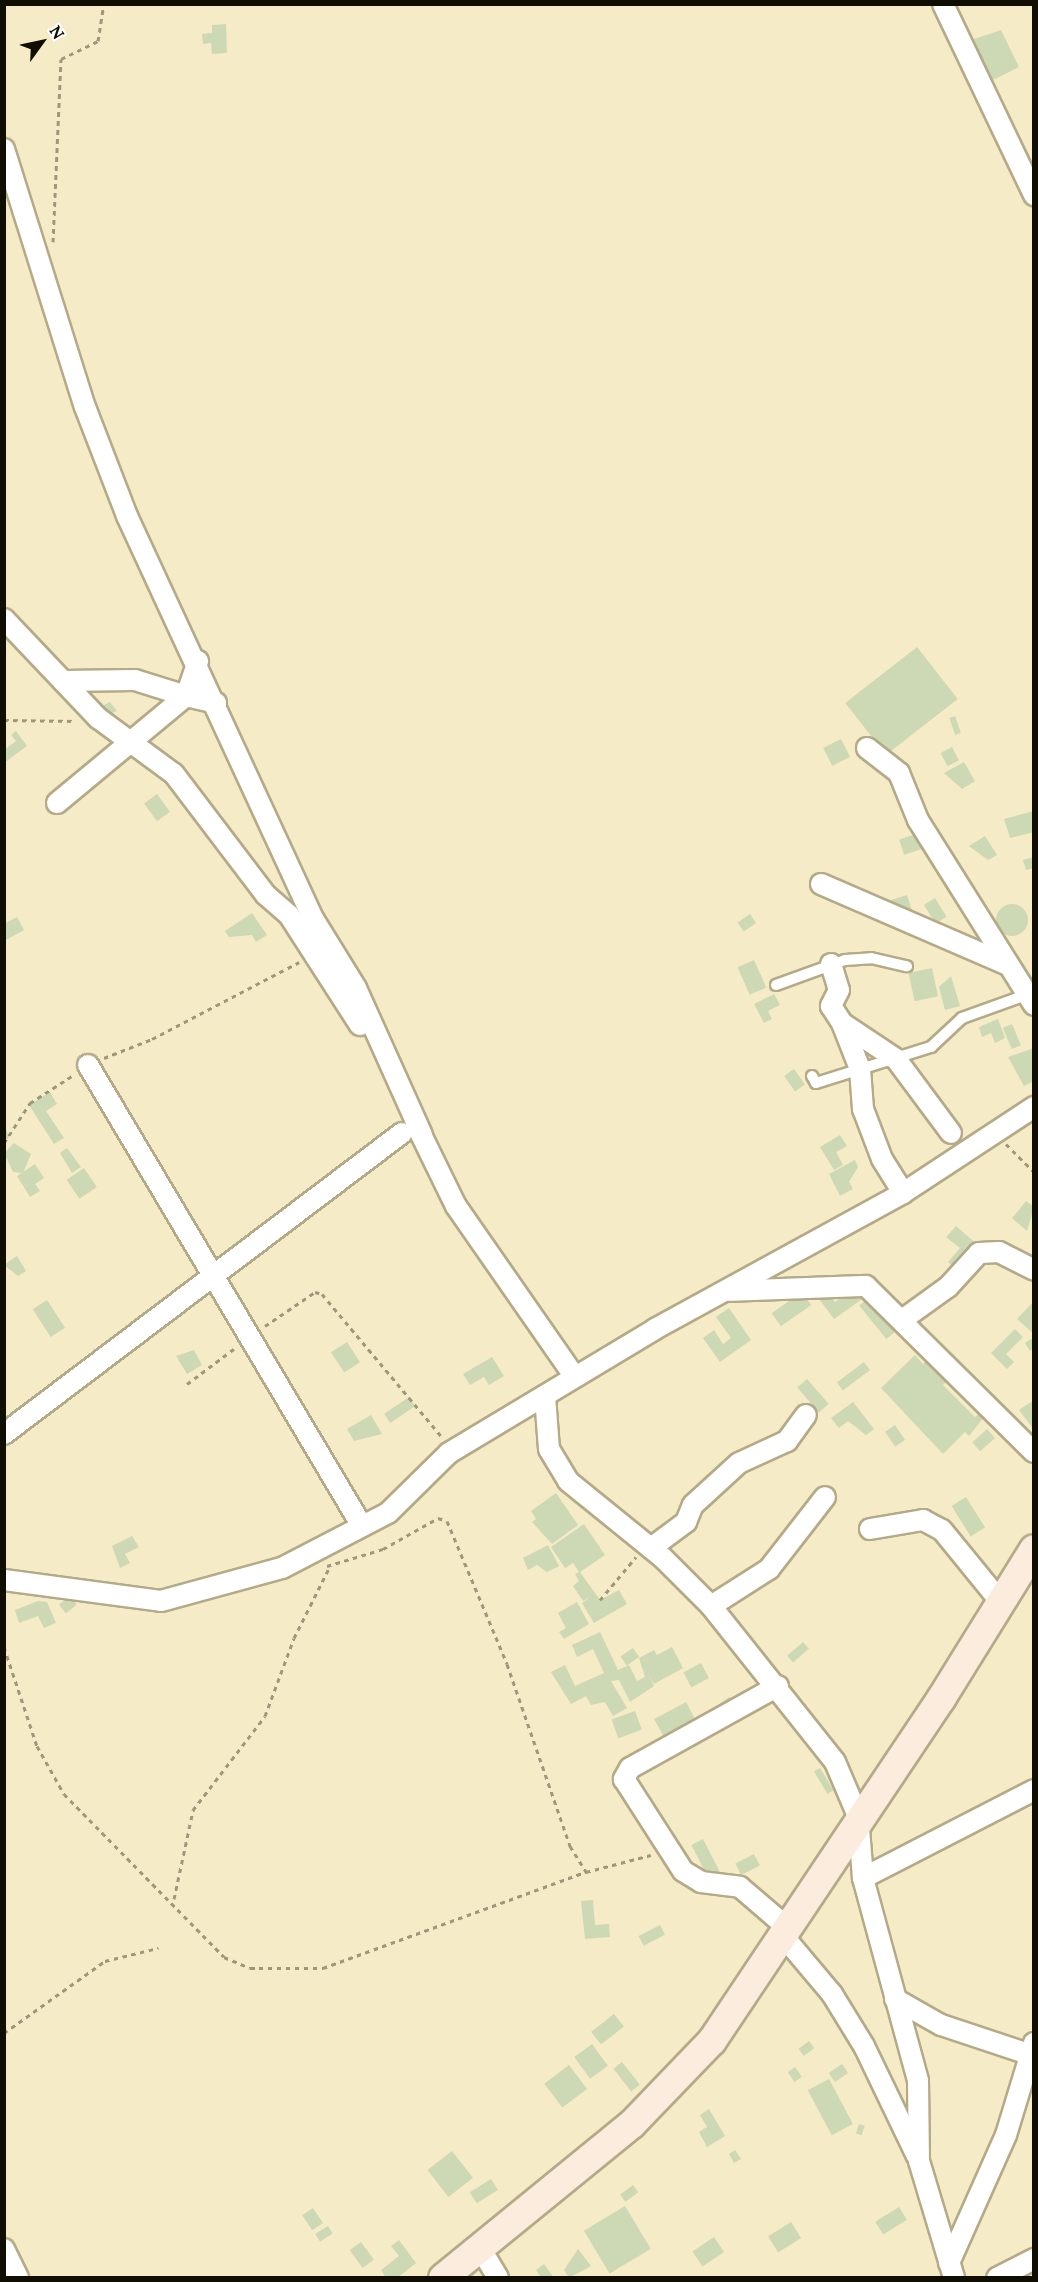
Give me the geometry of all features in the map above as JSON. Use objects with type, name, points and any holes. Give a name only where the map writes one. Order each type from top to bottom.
[{"type":"street","points":[[943,4],[1034,195]]},
{"type":"street","points":[[4,150],[85,407],[127,516],[198,661],[314,920],[356,988],[456,1206],[575,1377]]},
{"type":"street","points":[[4,619],[105,725],[130,746],[174,774],[316,952],[422,1135]]},
{"type":"street","points":[[57,803],[130,746],[186,696],[198,661]]},
{"type":"street","points":[[63,681],[135,680],[216,703]]},
{"type":"street","points":[[867,748],[899,773],[918,820],[1030,1000]]},
{"type":"street","points":[[821,884],[1008,965]]},
{"type":"street","points":[[831,964],[839,990],[831,1006],[842,1023],[860,1069],[863,1109],[882,1159],[903,1193]]},
{"type":"street","points":[[842,1023],[889,1057],[916,1082],[951,1133]]},
{"type":"street","points":[[88,1065],[356,1515]]},
{"type":"street","points":[[4,1580],[144,1601],[179,1599],[241,1582],[388,1513],[455,1451],[575,1377],[721,1292],[903,1193],[1034,1107]]},
{"type":"street","points":[[4,1434],[402,1133]]},
{"type":"street","points":[[903,1320],[948,1287],[979,1253],[999,1252],[1034,1270]]},
{"type":"street","points":[[721,1292],[857,1285],[876,1292],[1034,1452]]},
{"type":"street","points":[[545,1396],[549,1449],[559,1468],[587,1499],[650,1547],[711,1606],[778,1686],[829,1752],[858,1816],[863,1878],[918,2081],[920,2161]]},
{"type":"street","points":[[650,1547],[686,1522],[693,1505],[739,1463],[787,1441],[806,1415]]},
{"type":"street","points":[[711,1606],[769,1569],[825,1497]]},
{"type":"street","points":[[870,1529],[923,1520],[942,1530],[995,1594],[1005,1596]]},
{"type":"street","points":[[443,2277],[482,2251],[675,2082],[712,2040],[786,1933],[858,1816],[941,1699],[1034,1549]]},
{"type":"street","points":[[778,1686],[625,1773],[667,1849],[693,1879],[740,1887],[786,1933],[832,1994],[859,2037],[920,2161],[951,2270]]},
{"type":"street","points":[[863,1878],[1034,1790]]},
{"type":"street","points":[[895,2000],[941,2025],[1032,2052],[1006,2135],[951,2270]]},
{"type":"street","points":[[4,2249],[18,2277]]},
{"type":"street","points":[[482,2251],[498,2277]]},
{"type":"street","points":[[997,2277],[1034,2259]]},
{"type":"lane","points":[[776,986],[831,964],[871,958],[906,966]]},
{"type":"lane","points":[[812,1076],[816,1083],[889,1057],[931,1047],[962,1018],[1030,1000]]},
{"type":"path","points":[[53,249],[61,59],[98,41],[104,4]]},
{"type":"path","points":[[4,720],[50,717],[105,725]]},
{"type":"path","points":[[4,1143],[30,1103],[88,1065],[153,1039],[316,952]]},
{"type":"path","points":[[994,1132],[1034,1172]]},
{"type":"path","points":[[187,1384],[250,1337],[318,1292],[455,1451]]},
{"type":"path","points":[[318,1567],[330,1566],[383,1549],[438,1518],[447,1521],[507,1664],[570,1846],[586,1872]]},
{"type":"path","points":[[600,1600],[622,1569],[650,1547]]},
{"type":"path","points":[[174,1900],[193,1810],[265,1716],[294,1638],[330,1566]]},
{"type":"path","points":[[4,1647],[53,1777],[174,1900],[224,1958],[250,1968],[284,1972],[323,1968],[390,1947],[586,1872],[667,1849]]},
{"type":"path","points":[[4,2033],[105,1961],[158,1948]]},
{"type":"building","points":[[226,24],[227,53],[212,54],[211,43],[203,44],[202,34],[212,33],[212,25]]},
{"type":"building","points":[[1001,30],[1019,67],[989,82],[974,39]]},
{"type":"building","points":[[917,647],[958,699],[886,755],[845,703]]},
{"type":"building","points":[[110,702],[117,711],[101,717],[94,710]]},
{"type":"building","points":[[955,716],[961,733],[955,735],[949,718]]},
{"type":"building","points":[[16,731],[27,746],[4,763],[4,750],[16,741],[11,735]]},
{"type":"building","points":[[841,739],[850,757],[832,766],[823,748]]},
{"type":"building","points":[[952,747],[959,760],[948,766],[941,753]]},
{"type":"building","points":[[964,762],[975,781],[962,789],[944,773]]},
{"type":"building","points":[[157,794],[170,812],[157,821],[144,803]]},
{"type":"building","points":[[1034,811],[1034,832],[1010,838],[1004,819]]},
{"type":"building","points":[[922,832],[927,847],[904,855],[899,839]]},
{"type":"building","points":[[985,836],[997,855],[988,860],[969,846]]},
{"type":"building","points":[[1034,857],[1034,868],[1026,870],[1023,860]]},
{"type":"building","points":[[907,895],[912,910],[891,917],[886,902]]},
{"type":"building","points":[[935,898],[947,917],[936,924],[924,905]]},
{"type":"building","points":[[1012,904],[1023,909],[1028,920],[1023,931],[1012,936],[1001,931],[996,920],[1001,909]]},
{"type":"building","points":[[252,913],[267,935],[256,942],[252,935],[229,937],[225,931]]},
{"type":"building","points":[[750,914],[756,923],[744,932],[738,922]]},
{"type":"building","points":[[17,917],[24,930],[4,941],[4,924]]},
{"type":"building","points":[[754,960],[766,987],[750,995],[738,967]]},
{"type":"building","points":[[932,968],[938,996],[915,1001],[909,973]]},
{"type":"building","points":[[951,976],[960,1006],[945,1010],[939,987]]},
{"type":"building","points":[[774,994],[780,1005],[768,1011],[772,1019],[764,1023],[754,1004]]},
{"type":"building","points":[[998,1019],[1005,1038],[995,1043],[991,1033],[982,1037],[979,1027]]},
{"type":"building","points":[[1012,1024],[1021,1045],[1012,1049],[1003,1028]]},
{"type":"building","points":[[1034,1048],[1034,1081],[1024,1086],[1008,1057]]},
{"type":"building","points":[[794,1069],[805,1085],[795,1091],[784,1076]]},
{"type":"building","points":[[50,1092],[57,1104],[46,1111],[64,1138],[54,1144],[29,1105]]},
{"type":"building","points":[[4,1124],[9,1137],[4,1143]]},
{"type":"building","points":[[840,1135],[847,1146],[836,1152],[843,1165],[834,1170],[820,1147]]},
{"type":"building","points":[[14,1143],[31,1154],[23,1173],[13,1172],[4,1153]]},
{"type":"building","points":[[67,1148],[81,1167],[72,1173],[60,1153]]},
{"type":"building","points":[[855,1160],[858,1167],[849,1182],[853,1189],[840,1196],[829,1174]]},
{"type":"building","points":[[35,1164],[44,1178],[35,1184],[40,1191],[30,1197],[17,1176]]},
{"type":"building","points":[[84,1168],[97,1187],[79,1199],[67,1180]]},
{"type":"building","points":[[1026,1201],[1034,1207],[1027,1231],[1012,1218]]},
{"type":"building","points":[[956,1226],[980,1247],[959,1272],[948,1262],[960,1248],[946,1237]]},
{"type":"building","points":[[17,1256],[26,1271],[18,1276],[4,1265]]},
{"type":"building","points":[[823,1286],[835,1302],[856,1286],[865,1297],[834,1319],[814,1292]]},
{"type":"building","points":[[881,1288],[908,1321],[886,1339],[859,1306]]},
{"type":"building","points":[[802,1292],[811,1305],[781,1326],[772,1313]]},
{"type":"building","points":[[47,1300],[65,1328],[51,1337],[33,1309]]},
{"type":"building","points":[[1034,1301],[1034,1334],[1017,1319]]},
{"type":"building","points":[[729,1308],[751,1340],[720,1362],[703,1338],[714,1330],[723,1344],[731,1338],[716,1317]]},
{"type":"building","points":[[1015,1329],[1023,1337],[1006,1354],[1014,1362],[1007,1369],[991,1353]]},
{"type":"building","points":[[1034,1337],[1034,1348],[1030,1351],[1025,1343]]},
{"type":"building","points":[[347,1342],[360,1362],[344,1372],[331,1352]]},
{"type":"building","points":[[194,1350],[202,1365],[187,1374],[176,1356]]},
{"type":"building","points":[[935,1353],[992,1407],[969,1436],[965,1432],[943,1454],[881,1388],[915,1355],[923,1364]],"holes":[[[947,1381],[978,1414],[975,1417],[943,1385]]]},
{"type":"building","points":[[492,1357],[504,1376],[489,1385],[484,1377],[470,1385],[463,1374]]},
{"type":"building","points":[[864,1362],[870,1370],[843,1390],[837,1382]]},
{"type":"building","points":[[807,1379],[829,1404],[819,1412],[797,1388]]},
{"type":"building","points":[[409,1397],[415,1406],[390,1423],[384,1414]]},
{"type":"building","points":[[1034,1400],[1034,1430],[1019,1410]]},
{"type":"building","points":[[853,1402],[874,1429],[866,1435],[848,1421],[839,1428],[831,1418]]},
{"type":"building","points":[[371,1415],[382,1434],[354,1441],[347,1429]]},
{"type":"building","points":[[895,1425],[905,1440],[895,1447],[885,1432]]},
{"type":"building","points":[[987,1429],[995,1438],[980,1451],[972,1442]]},
{"type":"building","points":[[556,1493],[578,1525],[552,1544],[532,1522],[536,1519],[531,1511]]},
{"type":"building","points":[[966,1497],[985,1528],[971,1537],[952,1506]]},
{"type":"building","points":[[584,1524],[605,1555],[580,1572],[600,1600],[619,1590],[627,1604],[594,1623],[582,1603],[590,1597],[583,1601],[573,1586],[579,1581],[575,1574],[579,1572],[573,1563],[565,1568],[551,1547]]},
{"type":"building","points":[[132,1536],[139,1547],[125,1554],[130,1563],[120,1568],[112,1546]]},
{"type":"building","points":[[548,1545],[559,1566],[547,1572],[537,1565],[528,1570],[523,1558]]},
{"type":"building","points":[[70,1596],[77,1605],[66,1613],[59,1605]]},
{"type":"building","points":[[38,1601],[47,1602],[56,1623],[44,1628],[38,1616],[19,1623],[15,1610]]},
{"type":"building","points":[[577,1602],[589,1624],[564,1639],[559,1632],[566,1628],[558,1613]]},
{"type":"building","points":[[600,1632],[618,1670],[629,1665],[637,1681],[645,1677],[639,1658],[654,1650],[657,1655],[672,1647],[683,1668],[654,1684],[649,1676],[654,1686],[630,1702],[619,1680],[611,1681],[627,1708],[613,1716],[605,1702],[591,1705],[586,1696],[571,1704],[551,1672],[565,1665],[575,1686],[604,1673],[593,1649],[577,1657],[572,1645]]},
{"type":"building","points":[[803,1642],[809,1649],[793,1663],[787,1656]]},
{"type":"building","points":[[633,1648],[639,1657],[627,1666],[621,1656]]},
{"type":"building","points":[[701,1663],[709,1678],[691,1687],[683,1672]]},
{"type":"building","points":[[729,1697],[734,1704],[716,1717],[711,1710]]},
{"type":"building","points":[[686,1702],[699,1726],[667,1743],[654,1719]]},
{"type":"building","points":[[635,1711],[642,1730],[618,1738],[612,1720]]},
{"type":"building","points":[[820,1768],[833,1790],[827,1794],[814,1772]]},
{"type":"building","points":[[703,1839],[720,1872],[708,1878],[691,1845]]},
{"type":"building","points":[[754,1854],[760,1866],[741,1875],[735,1864]]},
{"type":"building","points":[[593,1900],[595,1925],[609,1924],[610,1937],[585,1939],[581,1901]]},
{"type":"building","points":[[660,1925],[665,1935],[644,1946],[639,1936]]},
{"type":"building","points":[[614,2014],[624,2027],[601,2044],[591,2032]]},
{"type":"building","points":[[809,2041],[814,2048],[804,2056],[798,2049]]},
{"type":"building","points":[[592,2044],[608,2066],[590,2079],[574,2057]]},
{"type":"building","points":[[622,2062],[640,2085],[631,2092],[613,2069]]},
{"type":"building","points":[[842,2064],[848,2073],[835,2082],[829,2073]]},
{"type":"building","points":[[569,2065],[587,2089],[562,2108],[544,2084]]},
{"type":"building","points":[[795,2067],[802,2077],[795,2082],[788,2072]]},
{"type":"building","points":[[829,2079],[853,2124],[832,2135],[808,2090]]},
{"type":"building","points":[[709,2109],[725,2136],[707,2147],[699,2132],[707,2127],[700,2115]]},
{"type":"building","points":[[859,2124],[865,2126],[862,2135],[856,2134]]},
{"type":"building","points":[[735,2150],[741,2159],[734,2163],[729,2154]]},
{"type":"building","points":[[452,2151],[473,2178],[449,2197],[428,2170]]},
{"type":"building","points":[[491,2179],[498,2190],[477,2203],[470,2192]]},
{"type":"building","points":[[633,2185],[638,2192],[625,2202],[620,2194]]},
{"type":"building","points":[[625,2206],[651,2249],[610,2274],[584,2231]]},
{"type":"building","points":[[899,2207],[907,2220],[883,2235],[875,2222]]},
{"type":"building","points":[[313,2208],[323,2223],[312,2230],[302,2215]]},
{"type":"building","points":[[791,2222],[801,2238],[778,2252],[768,2236]]},
{"type":"building","points":[[328,2226],[333,2234],[320,2242],[315,2234]]},
{"type":"building","points":[[714,2237],[724,2252],[703,2266],[692,2252]]},
{"type":"building","points":[[399,2240],[416,2263],[397,2278],[386,2278],[381,2270],[399,2256],[391,2246]]},
{"type":"building","points":[[361,2242],[374,2260],[363,2268],[350,2250]]},
{"type":"building","points":[[578,2249],[591,2266],[569,2278],[564,2270]]},
{"type":"building","points":[[544,2264],[554,2278],[541,2278],[536,2270]]}]
